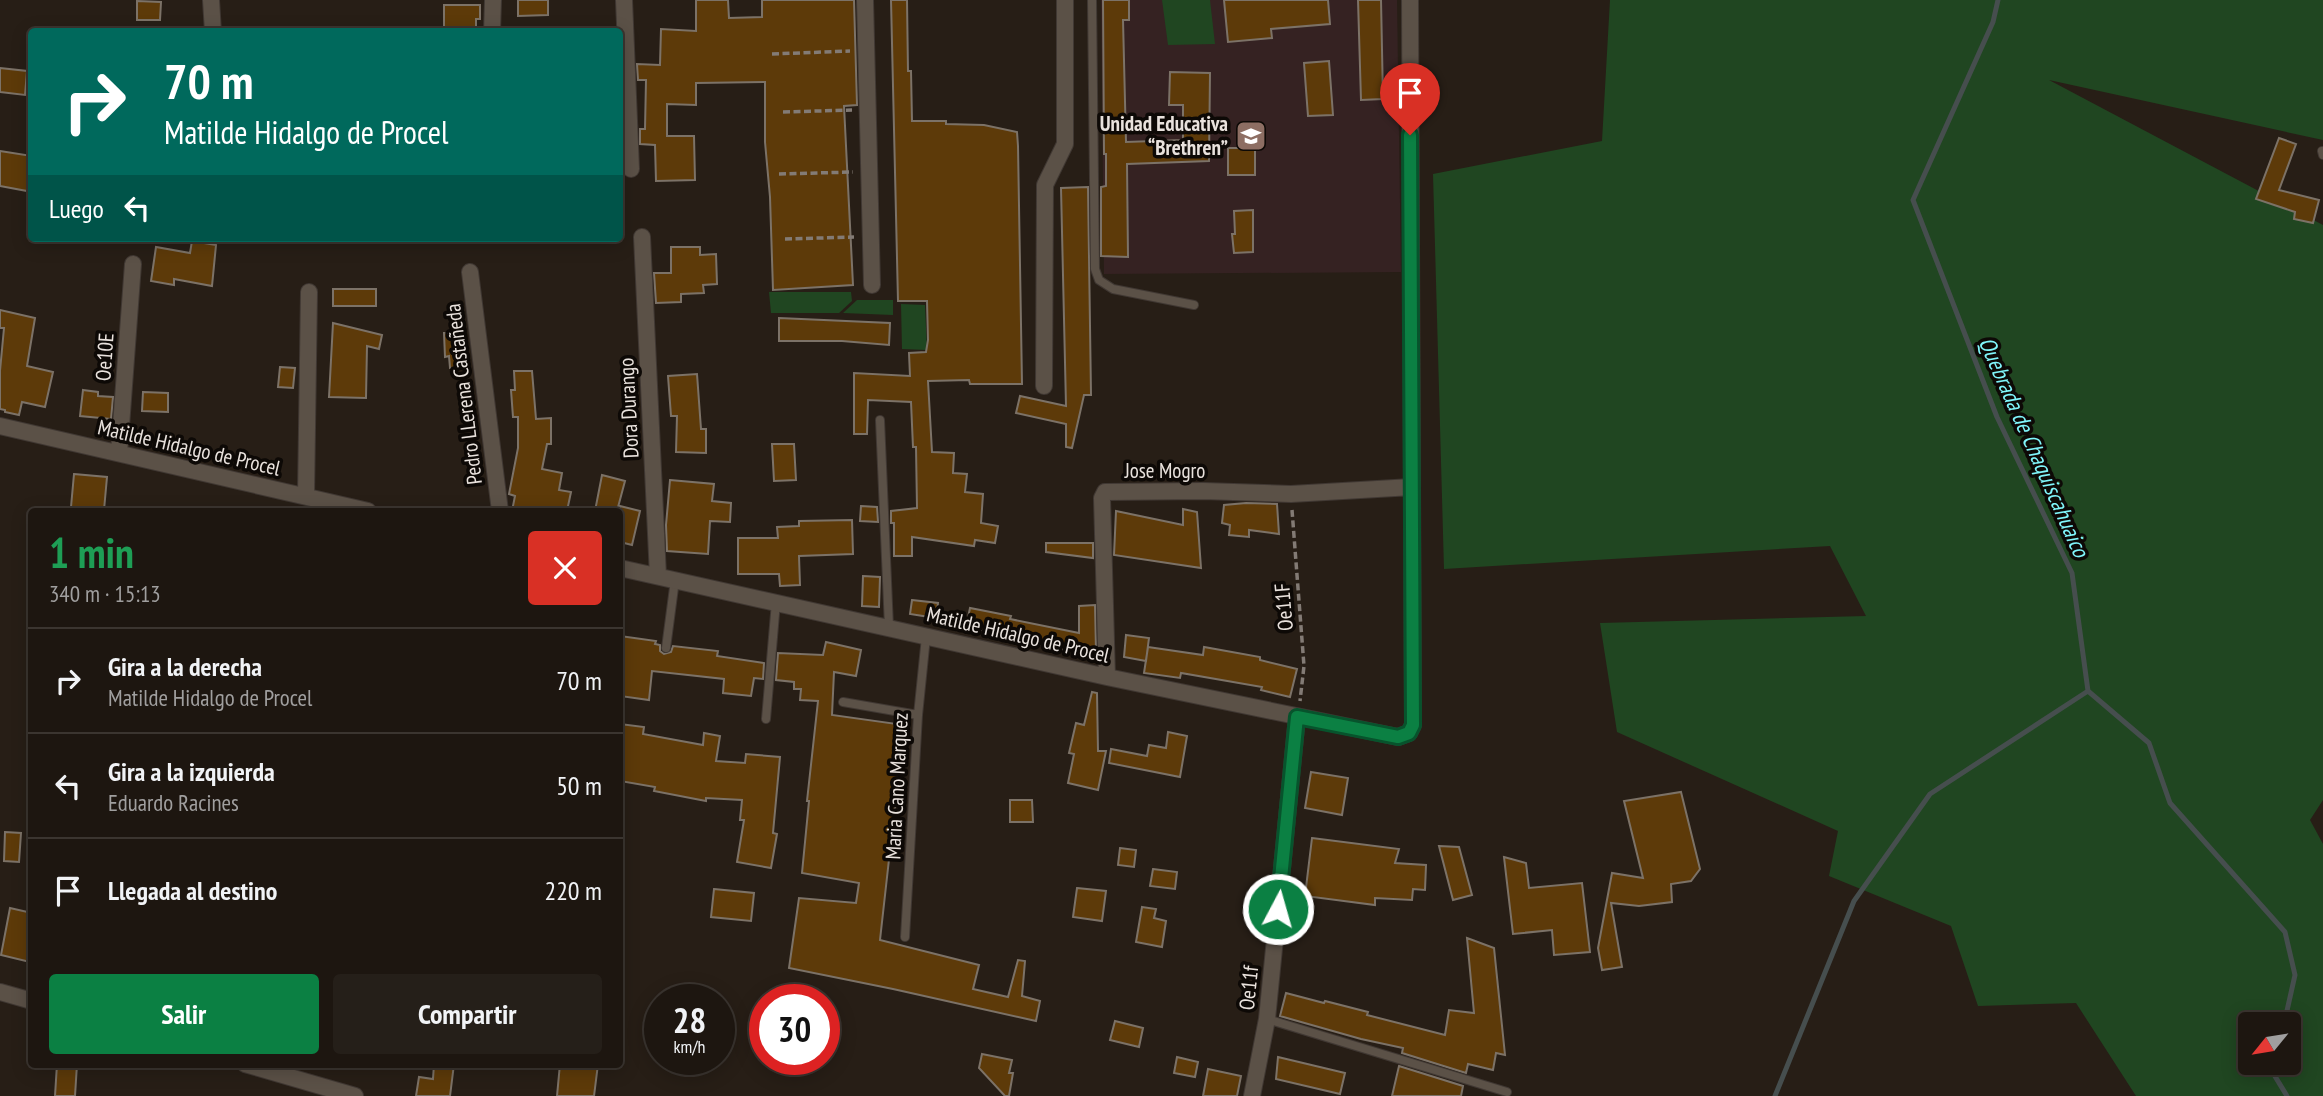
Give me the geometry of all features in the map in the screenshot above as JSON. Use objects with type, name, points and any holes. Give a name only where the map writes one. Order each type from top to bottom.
[{"type":"street","points":[[211,0],[213,28]]},
{"type":"street","points":[[492,28],[493,0]]},
{"type":"street","points":[[624,0],[631,169]]},
{"type":"street","points":[[865,0],[872,285]]},
{"type":"street","points":[[1044,386],[1045,185],[1065,144],[1065,0]]},
{"type":"street","points":[[1410,0],[1412,486]]},
{"type":"street","name":"Dora Durango","points":[[642,237],[658,576]]},
{"type":"street","name":"Oe10E","points":[[119,453],[133,264]]},
{"type":"street","name":"Pedro LLerena Castañeda","points":[[470,272],[500,508]]},
{"type":"street","points":[[306,496],[309,292]]},
{"type":"street","name":"Matilde Hidalgo de Procel","points":[[0,426],[351,508]]},
{"type":"street","name":"Jose Mogro","points":[[1107,677],[1102,498],[1105,492],[1291,494],[1412,486]]},
{"type":"street","name":"Matilde Hidalgo de Procel","points":[[623,569],[1107,677],[1398,737],[1409,733],[1413,725],[1412,486]]},
{"type":"street","name":"Oe11f","points":[[1252,1096],[1267,1019],[1297,717]]},
{"type":"street","points":[[0,992],[28,1000]]},
{"type":"street","points":[[259,1068],[355,1096]]},
{"type":"lane","points":[[1092,0],[1095,269],[1099,280],[1113,289],[1194,304]]},
{"type":"lane","points":[[880,419],[888,627]]},
{"type":"lane","points":[[666,648],[675,580]]},
{"type":"lane","points":[[766,719],[776,602]]},
{"type":"lane","name":"Maria Cano Marquez","points":[[905,937],[918,715],[926,636]]},
{"type":"lane","points":[[843,702],[918,715]]},
{"type":"lane","points":[[1267,1019],[1507,1092]]},
{"type":"path","points":[[772,54],[866,50]]},
{"type":"path","points":[[783,112],[868,110]]},
{"type":"path","points":[[779,174],[869,172]]},
{"type":"path","points":[[785,239],[870,237]]},
{"type":"path","name":"Oe11F","points":[[1291,494],[1304,666],[1297,717]]},
{"type":"shaded area","name":"Unidad Educativa “Brethren”","points":[[1101,0],[1397,0],[1401,272],[1104,274]]},
{"type":"green space","points":[[1162,0],[1210,0],[1215,44],[1168,45]]},
{"type":"green space","points":[[1610,0],[2323,0],[2323,140],[2049,80],[2323,225],[2323,800],[2310,820],[2323,844],[2323,1096],[2136,1096],[2076,1003],[1978,1006],[1951,926],[1829,876],[1838,831],[1617,732],[1600,623],[1866,616],[1830,546],[1444,569],[1433,174],[1602,141]]},
{"type":"green space","points":[[769,292],[851,292],[852,301],[839,313],[771,313]]},
{"type":"green space","points":[[857,300],[893,300],[893,315],[843,313]]},
{"type":"green space","points":[[901,304],[925,305],[927,350],[902,349]]},
{"type":"building","points":[[518,0],[548,0],[548,15],[518,16]]},
{"type":"building","points":[[696,0],[728,0],[729,18],[762,17],[762,0],[854,0],[857,105],[844,106],[853,285],[773,290],[765,142],[765,82],[696,83],[696,105],[667,104],[667,136],[694,136],[695,180],[656,181],[655,145],[640,144],[640,129],[645,129],[646,80],[638,80],[637,64],[660,65],[661,29],[696,31]]},
{"type":"building","points":[[891,0],[907,0],[912,121],[946,121],[946,124],[984,125],[1017,132],[1018,146],[1022,384],[970,384],[969,380],[928,381],[932,452],[954,453],[953,473],[967,474],[965,492],[983,494],[981,523],[998,526],[995,543],[975,540],[974,546],[912,537],[912,556],[894,556],[894,523],[891,523],[891,511],[917,508],[916,447],[913,447],[911,402],[868,400],[867,434],[854,434],[854,373],[910,376],[909,353],[926,352],[928,340],[927,301],[898,301]]},
{"type":"building","points":[[1103,0],[1129,0],[1129,20],[1123,20],[1126,142],[1183,140],[1183,105],[1169,105],[1170,72],[1210,73],[1209,161],[1127,164],[1128,257],[1101,256],[1101,187],[1106,186]]},
{"type":"building","points":[[1224,0],[1328,0],[1330,24],[1271,29],[1272,38],[1228,42]]},
{"type":"building","points":[[1358,0],[1381,0],[1383,99],[1361,100]]},
{"type":"building","points":[[137,1],[161,2],[160,20],[137,20]]},
{"type":"building","points":[[444,5],[480,5],[480,19],[476,19],[476,27],[444,28]]},
{"type":"building","points":[[1329,61],[1333,115],[1308,116],[1304,63]]},
{"type":"building","points":[[0,68],[27,71],[25,95],[0,92]]},
{"type":"building","points":[[2279,138],[2296,144],[2279,190],[2319,200],[2313,223],[2294,219],[2295,212],[2256,199]]},
{"type":"building","points":[[1228,148],[1255,148],[1255,175],[1228,175]]},
{"type":"building","points":[[0,151],[28,155],[27,191],[0,186]]},
{"type":"building","points":[[1088,187],[1091,395],[1084,395],[1072,448],[1066,447],[1066,424],[1016,413],[1020,396],[1066,406],[1061,188]]},
{"type":"building","points":[[1253,210],[1253,252],[1234,253],[1234,211]]},
{"type":"building","points":[[192,242],[216,245],[212,286],[174,279],[174,285],[151,281],[156,247],[190,253]]},
{"type":"building","points":[[671,247],[700,247],[700,255],[716,254],[717,284],[703,285],[704,293],[681,294],[681,302],[656,303],[654,273],[671,273]]},
{"type":"building","points":[[333,289],[376,289],[376,306],[333,306]]},
{"type":"building","points":[[0,310],[35,318],[27,366],[53,372],[45,407],[22,402],[19,415],[0,409],[4,328],[0,328]]},
{"type":"building","points":[[779,318],[890,323],[889,345],[842,341],[779,341]]},
{"type":"building","points":[[333,323],[382,335],[379,349],[367,346],[366,398],[329,397]]},
{"type":"building","points":[[444,333],[463,333],[465,367],[450,368],[449,356],[445,357]]},
{"type":"building","points":[[280,367],[295,368],[293,388],[278,387]]},
{"type":"building","points":[[514,371],[532,371],[536,419],[551,418],[551,444],[547,444],[542,469],[562,473],[559,490],[571,492],[568,508],[513,508],[515,496],[509,494],[518,448],[518,417],[513,417],[511,390],[515,390]]},
{"type":"building","points":[[697,374],[701,429],[706,429],[706,453],[676,452],[677,416],[671,416],[668,376]]},
{"type":"building","points":[[83,390],[98,392],[98,396],[113,397],[111,419],[80,416]]},
{"type":"building","points":[[143,392],[168,393],[168,412],[142,411]]},
{"type":"building","points":[[772,444],[794,444],[796,480],[774,481]]},
{"type":"building","points":[[74,474],[107,477],[104,508],[71,507]]},
{"type":"building","points":[[602,475],[625,481],[618,508],[596,508]]},
{"type":"building","points":[[670,480],[714,484],[712,501],[731,503],[730,522],[710,521],[708,554],[667,551]]},
{"type":"building","points":[[1277,504],[1279,534],[1249,530],[1249,537],[1229,535],[1230,525],[1222,523],[1224,505]]},
{"type":"building","points":[[620,506],[640,511],[632,545],[623,543],[623,508]]},
{"type":"building","points":[[861,506],[877,507],[878,522],[860,521]]},
{"type":"building","points":[[1183,509],[1197,512],[1201,568],[1114,555],[1116,511],[1183,525]]},
{"type":"building","points":[[852,520],[853,554],[799,556],[800,585],[780,586],[779,574],[738,574],[738,538],[778,538],[777,527],[799,526],[799,521]]},
{"type":"building","points":[[1046,543],[1093,543],[1093,558],[1046,552]]},
{"type":"building","points":[[863,576],[880,577],[879,607],[862,606]]},
{"type":"building","points":[[912,600],[938,603],[936,618],[910,614]]},
{"type":"building","points":[[1095,605],[1096,652],[1075,652],[966,627],[970,608],[1079,633],[1079,606]]},
{"type":"building","points":[[1126,635],[1149,638],[1146,661],[1124,657]]},
{"type":"building","points":[[623,636],[656,641],[655,644],[660,645],[660,651],[664,654],[671,652],[673,646],[718,651],[717,656],[764,663],[763,679],[754,678],[751,696],[723,693],[724,679],[652,671],[649,700],[623,696]]},
{"type":"building","points":[[826,642],[861,650],[856,676],[834,672],[832,715],[904,725],[880,940],[979,965],[973,989],[1008,997],[1018,960],[1025,961],[1022,996],[1040,1001],[1036,1021],[789,968],[799,898],[856,903],[859,883],[802,873],[818,701],[800,700],[801,689],[794,689],[794,682],[776,680],[778,653],[823,655]]},
{"type":"building","points":[[1148,647],[1203,655],[1204,647],[1260,657],[1260,660],[1297,669],[1290,697],[1261,690],[1262,687],[1181,673],[1180,678],[1144,673]]},
{"type":"building","points":[[1092,692],[1097,693],[1098,751],[1106,751],[1098,790],[1068,783],[1074,754],[1069,753],[1076,723],[1084,725]]},
{"type":"building","points":[[623,724],[644,727],[643,734],[703,745],[704,733],[720,736],[716,761],[745,763],[746,754],[780,757],[773,833],[777,834],[771,868],[737,862],[744,820],[740,820],[742,800],[706,798],[706,801],[654,791],[655,787],[623,782]]},
{"type":"building","points":[[1168,732],[1187,736],[1180,777],[1109,763],[1111,749],[1147,756],[1149,745],[1166,748]]},
{"type":"building","points":[[1311,772],[1348,778],[1342,815],[1305,808]]},
{"type":"building","points":[[1681,792],[1700,869],[1691,881],[1671,884],[1672,902],[1639,906],[1611,903],[1622,967],[1602,970],[1598,948],[1612,873],[1643,878],[1624,801]]},
{"type":"building","points":[[1010,800],[1032,800],[1033,822],[1010,822]]},
{"type":"building","points":[[5,832],[21,833],[19,862],[4,861]]},
{"type":"building","points":[[1312,838],[1399,849],[1395,863],[1426,865],[1425,890],[1413,889],[1412,900],[1375,898],[1375,905],[1305,896]]},
{"type":"building","points":[[1439,846],[1459,847],[1472,895],[1453,900]]},
{"type":"building","points":[[1120,848],[1136,850],[1134,867],[1118,865]]},
{"type":"building","points":[[1504,857],[1526,863],[1529,888],[1582,883],[1590,952],[1554,955],[1552,930],[1513,934]]},
{"type":"building","points":[[1153,869],[1177,872],[1175,889],[1150,886]]},
{"type":"building","points":[[1077,888],[1106,891],[1102,921],[1073,917]]},
{"type":"building","points":[[714,889],[754,893],[751,921],[711,917]]},
{"type":"building","points":[[1142,907],[1156,909],[1154,918],[1166,921],[1162,947],[1136,942]]},
{"type":"building","points":[[10,908],[28,912],[28,962],[1,955]]},
{"type":"building","points":[[1467,938],[1494,948],[1505,1055],[1496,1053],[1493,1070],[1468,1064],[1466,1073],[1402,1053],[1403,1048],[1280,1016],[1286,993],[1368,1012],[1367,1015],[1445,1035],[1449,1010],[1474,1013]]},
{"type":"building","points":[[1115,1021],[1143,1028],[1139,1047],[1110,1040]]},
{"type":"building","points":[[982,1054],[1012,1060],[1009,1096],[1005,1096],[979,1068]]},
{"type":"building","points":[[1177,1057],[1198,1062],[1195,1077],[1174,1073]]},
{"type":"building","points":[[1278,1057],[1345,1073],[1340,1094],[1276,1079]]},
{"type":"building","points":[[1399,1066],[1463,1086],[1461,1096],[1392,1096]]},
{"type":"building","points":[[57,1068],[77,1068],[75,1096],[55,1096]]},
{"type":"building","points":[[434,1068],[454,1068],[450,1096],[416,1096],[419,1077],[433,1079]]},
{"type":"building","points":[[560,1068],[598,1068],[594,1096],[557,1096]]},
{"type":"building","points":[[1208,1069],[1241,1076],[1237,1096],[1203,1096]]},
{"type":"waterway","name":"Quebrada de Chaquiscahuaico","points":[[1998,0],[1993,22],[1913,200],[1997,417],[2072,573],[2088,691],[2149,743],[2170,803],[2285,932],[2295,975],[2287,1012]]},
{"type":"waterway","points":[[1775,1096],[1854,901],[1930,794],[2088,691]]},
{"type":"waterway","name":"Quebrada de Chaquiscahuaico","points":[[2274,1075],[2287,1096]]},
{"type":"place","name":"Unidad Educativa “Brethren”","points":[[1251,136]]},
{"type":"route","points":[[1278,909],[1297,717],[1398,737],[1409,733],[1413,725],[1410,135]]}]
